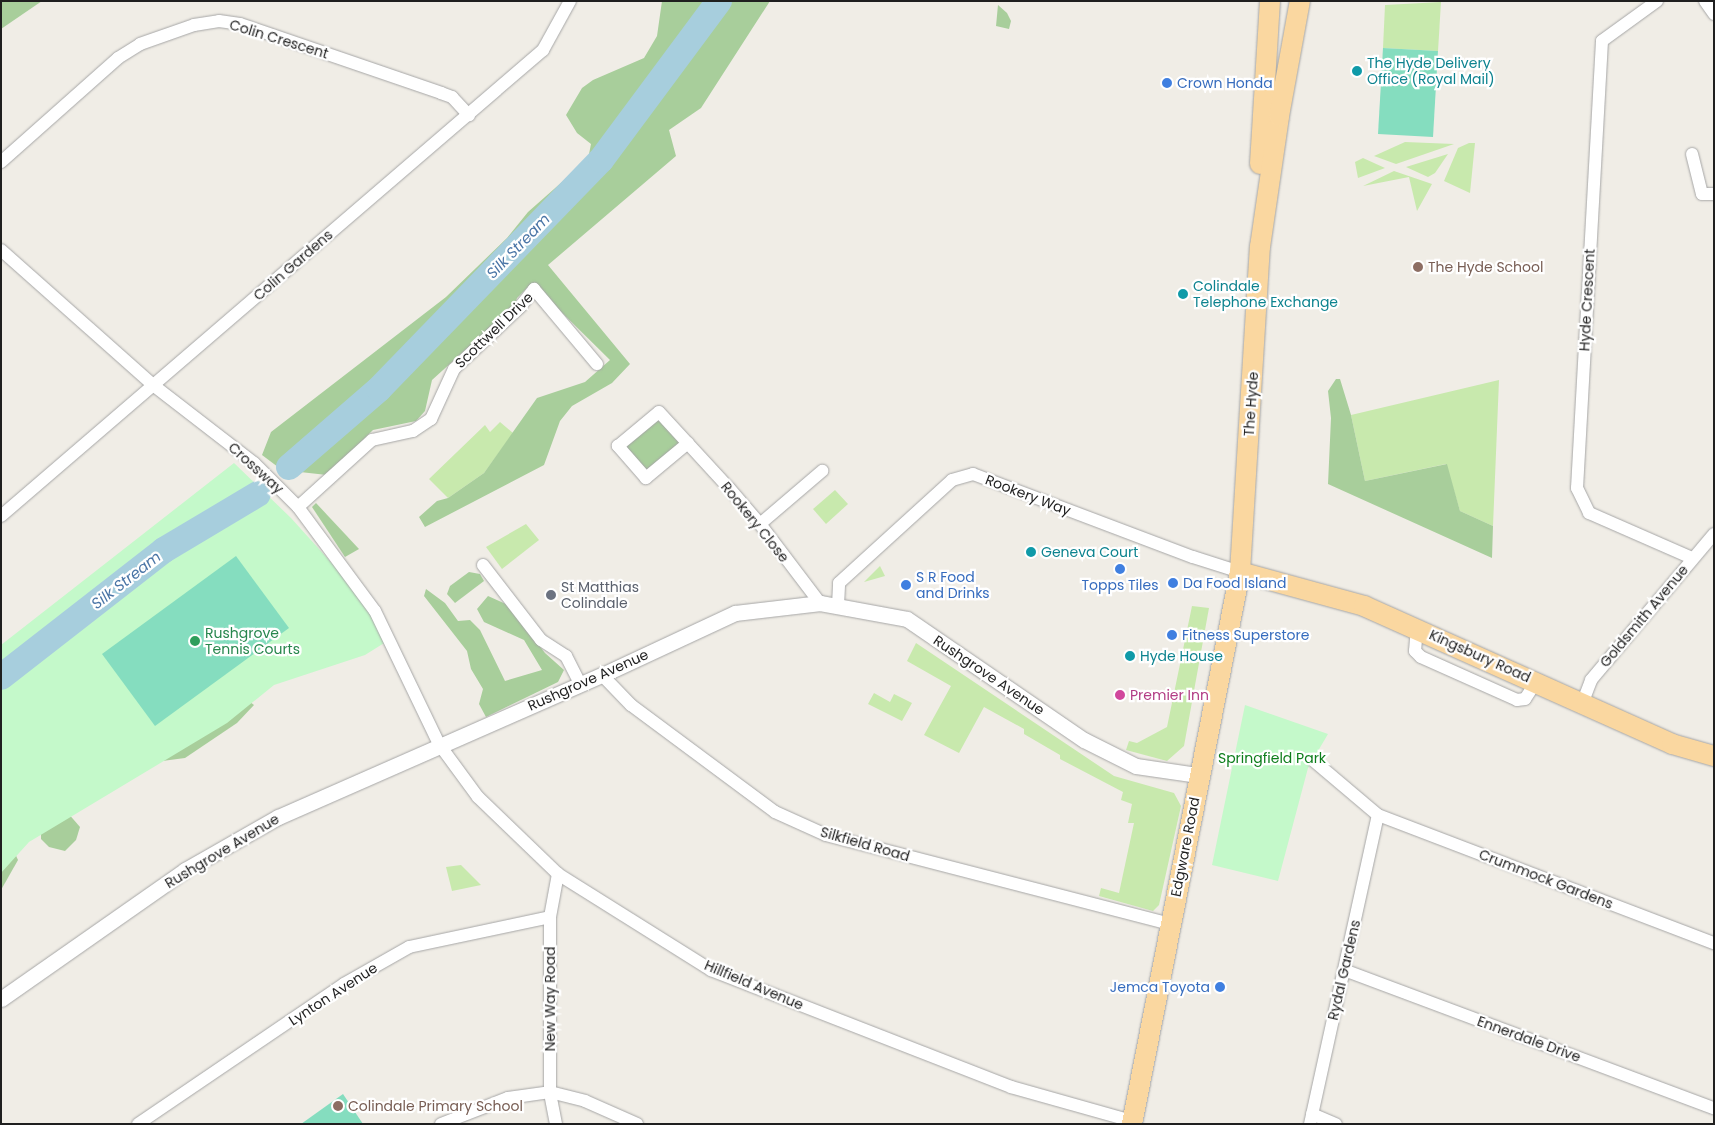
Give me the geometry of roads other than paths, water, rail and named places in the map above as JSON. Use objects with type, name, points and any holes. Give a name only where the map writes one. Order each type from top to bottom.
[{"type":"main road","name":"The Hyde","points":[[1262,236],[1257,217],[1270,1]]},
{"type":"main road","name":"The Hyde","points":[[1240,572],[1262,236],[1279,116],[1300,1]]},
{"type":"main road","name":"Kingsbury Road","points":[[1240,572],[1364,606],[1417,628],[1672,744],[1714,756]]},
{"type":"main road","name":"Edgware Road","points":[[1132,1122],[1198,775],[1240,572]]},
{"type":"street","name":"Colin Gardens","points":[[1,516],[543,50],[570,1]]},
{"type":"street","name":"Hyde Crescent","points":[[1657,1],[1602,41],[1577,488],[1589,513],[1692,558]]},
{"type":"street","points":[[1705,1],[1714,14]]},
{"type":"street","name":"Colin Crescent","points":[[1,162],[118,58],[149,41],[194,25],[219,21],[240,24],[452,97],[469,115]]},
{"type":"street","points":[[1692,154],[1702,194],[1714,194]]},
{"type":"street","name":"Crossway","points":[[1,250],[153,385],[254,463],[294,503],[375,611],[439,744]]},
{"type":"street","name":"Scottwell Drive","points":[[294,503],[372,440],[413,431],[431,419],[454,369],[520,307],[534,289],[597,364]]},
{"type":"street","name":"Rookery Close","points":[[688,443],[646,478],[618,446],[659,412],[688,443],[760,524],[820,603]]},
{"type":"street","points":[[760,524],[822,471]]},
{"type":"street","name":"Rookery Way","points":[[838,605],[839,583],[952,480],[973,474],[1193,557],[1240,572]]},
{"type":"street","name":"Goldsmith Avenue","points":[[1582,704],[1591,680],[1714,534]]},
{"type":"street","points":[[483,564],[541,640],[566,656],[580,684]]},
{"type":"street","name":"Rushgrove Avenue","points":[[1,999],[185,870],[278,817],[439,744],[602,675],[735,613],[820,603],[907,619],[1084,740],[1136,766],[1198,775]]},
{"type":"street","name":"Silkfield Road","points":[[602,675],[632,705],[775,812],[826,835],[1170,924]]},
{"type":"street","name":"Hillfield Avenue","points":[[439,744],[478,797],[558,874],[711,970],[1011,1087],[1132,1122]]},
{"type":"street","name":"Crummock Gardens","points":[[1314,761],[1378,815],[1714,943]]},
{"type":"street","name":"Rydal Gardens","points":[[1311,1119],[1378,815]]},
{"type":"street","name":"New Way Road","points":[[556,1124],[550,1092],[550,917],[558,874]]},
{"type":"street","name":"Lynton Avenue","points":[[138,1124],[344,984],[409,947],[550,917]]},
{"type":"street","name":"Ennerdale Drive","points":[[1344,970],[1714,1108]]},
{"type":"street","points":[[441,1124],[508,1098],[550,1092],[585,1101],[637,1124]]},
{"type":"street","points":[[1311,1119],[1336,1124]]},
{"type":"waterway","name":"Silk Stream","points":[[289,467],[379,389],[601,160],[719,1]]},
{"type":"waterway","name":"Silk Stream","points":[[1,677],[164,550],[258,494]]},
{"type":"place","name":"The Hyde Delivery Office (Royal Mail)","points":[[1357,71]]},
{"type":"place","name":"Crown Honda","points":[[1167,83]]},
{"type":"place","name":"The Hyde School","points":[[1418,267]]},
{"type":"place","name":"Colindale Telephone Exchange","points":[[1183,294]]},
{"type":"place","name":"Geneva Court","points":[[1031,552]]},
{"type":"place","name":"Topps Tiles","points":[[1120,569]]},
{"type":"place","name":"Da Food Island","points":[[1173,583]]},
{"type":"place","name":"S R Food and Drinks","points":[[906,585]]},
{"type":"place","name":"St Matthias Colindale","points":[[551,595]]},
{"type":"place","name":"Fitness Superstore","points":[[1172,635]]},
{"type":"place","name":"Rushgrove Tennis Courts","points":[[195,641]]},
{"type":"place","name":"Hyde House","points":[[1130,656]]},
{"type":"place","name":"Premier Inn","points":[[1120,695]]},
{"type":"place","name":"Jemca Toyota","points":[[1220,987]]},
{"type":"place","name":"Colindale Primary School","points":[[338,1106]]},
{"type":"park label","name":"Springfield Park","points":[[1272,758]]}]
